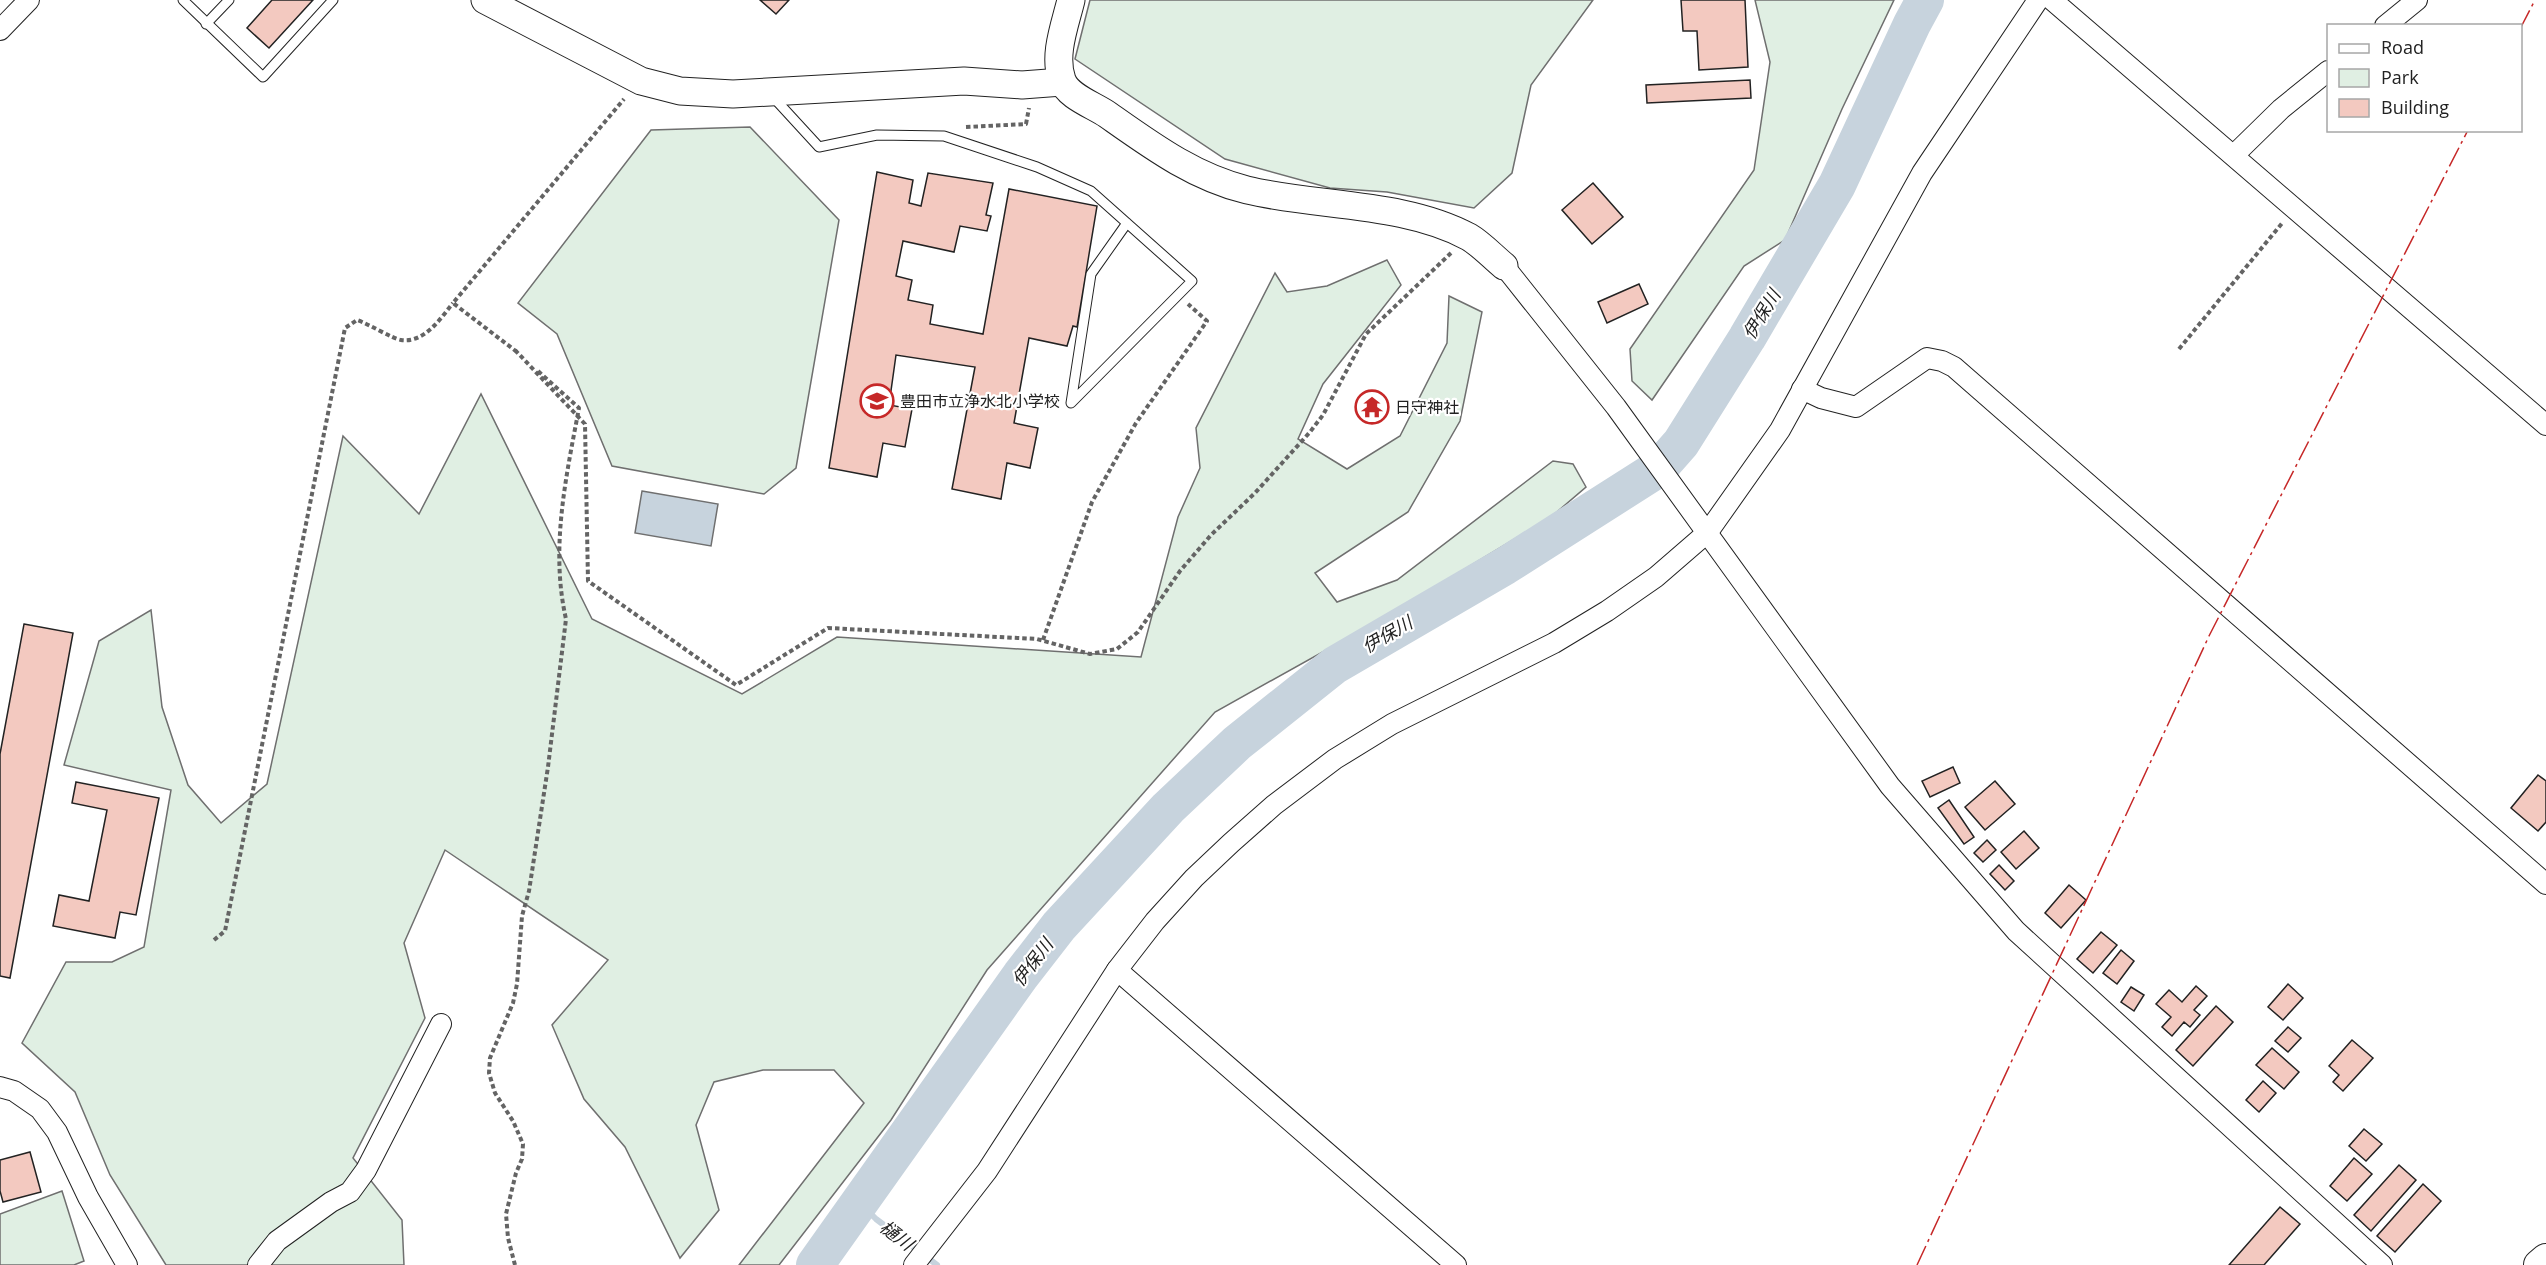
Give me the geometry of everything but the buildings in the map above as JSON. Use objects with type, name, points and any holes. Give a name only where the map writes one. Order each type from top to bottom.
[{"type":"main road","points":[[2539,1265],[2546,1260]]},
{"type":"street","points":[[0,30],[28,0]]},
{"type":"street","points":[[485,0],[641,81],[680,91],[733,94],[964,81],[1022,85],[1062,82]]},
{"type":"street","points":[[1071,0],[1060,47],[1058,66],[1062,82],[1072,92],[1106,113],[1161,153],[1209,178],[1247,190],[1399,214],[1438,223],[1470,238],[1504,266],[1616,407],[1703,524],[1890,786],[2016,931],[2382,1265]]},
{"type":"street","points":[[920,1257],[987,1171],[1117,970],[1155,921],[1194,878],[1274,805],[1335,759],[1392,724],[1554,643],[1607,611],[1656,577],[1780,430],[1922,173],[2038,0]]},
{"type":"street","points":[[2052,0],[2546,425]]},
{"type":"street","points":[[2387,24],[2417,0]]},
{"type":"street","points":[[2234,155],[2281,109],[2327,72]]},
{"type":"street","points":[[1802,389],[1821,398],[1857,407],[1927,358],[1942,361],[1954,367],[2546,884]]},
{"type":"street","points":[[1117,970],[1456,1265]]},
{"type":"street","points":[[258,1265],[277,1241],[331,1202],[350,1192],[366,1170],[441,1024]]},
{"type":"street","points":[[0,1087],[14,1090],[40,1109],[57,1132],[88,1197],[127,1265]]},
{"type":"lane","points":[[183,0],[262,77],[333,0]]},
{"type":"lane","points":[[206,24],[229,0]]},
{"type":"lane","points":[[768,92],[819,147],[877,135],[944,136],[1037,167],[1091,191],[1127,223],[1192,281],[1071,403],[1091,274],[1127,223]]},
{"type":"path","points":[[214,940],[225,931],[345,328],[357,320],[373,325],[400,340],[420,337],[435,324],[641,81]]},
{"type":"path","points":[[944,136],[966,127],[1026,124],[1029,108]]},
{"type":"path","points":[[2180,349],[2294,207]]},
{"type":"path","points":[[516,350],[585,424],[588,581],[736,685],[828,628],[1043,640],[1090,654],[1117,649],[1138,632],[1180,571],[1310,432],[1323,415],[1366,334],[1452,252]]},
{"type":"path","points":[[1043,640],[1092,502],[1136,423],[1207,321],[1179,295]]},
{"type":"path","points":[[453,303],[516,350],[579,408],[560,511],[560,596],[566,619],[548,767],[529,891],[522,916],[513,1004],[490,1058],[489,1073],[495,1093],[513,1121],[523,1144],[522,1159],[516,1173],[506,1214],[508,1238],[515,1265]]},
{"type":"green space","points":[[1090,0],[1593,0],[1531,85],[1512,173],[1474,208],[1387,192],[1330,188],[1225,159],[1075,59]]},
{"type":"green space","points":[[1755,0],[1894,0],[1842,109],[1785,240],[1744,266],[1652,400],[1632,381],[1630,349],[1754,170],[1770,62]]},
{"type":"green space","points":[[750,127],[839,220],[796,468],[764,494],[612,466],[557,334],[518,303],[651,130]]},
{"type":"green space","points":[[1387,260],[1401,285],[1323,384],[1298,439],[1347,469],[1400,436],[1447,343],[1449,296],[1482,312],[1460,421],[1408,512],[1315,573],[1337,602],[1397,580],[1553,461],[1573,464],[1586,487],[1551,517],[1389,615],[1215,712],[987,970],[891,1120],[779,1265],[739,1265],[864,1103],[834,1070],[763,1070],[714,1082],[696,1125],[719,1210],[680,1258],[625,1147],[584,1099],[552,1025],[608,960],[445,850],[404,943],[425,1018],[353,1158],[402,1220],[404,1265],[166,1265],[110,1175],[75,1092],[22,1043],[66,962],[112,962],[144,947],[171,790],[64,765],[99,641],[151,610],[162,707],[188,785],[221,823],[267,784],[343,436],[419,514],[481,394],[592,619],[742,694],[837,637],[1141,657],[1178,517],[1200,468],[1196,428],[1275,273],[1287,292],[1327,286]]},
{"type":"green space","points":[[62,1191],[84,1261],[74,1265],[0,1265],[0,1214]]},
{"type":"shaded area","points":[[642,491],[718,504],[711,546],[635,533]]},
{"type":"waterway","name":"伊保川","points":[[815,1265],[1021,975],[1059,926],[1168,808],[1237,743],[1335,665],[1505,566],[1659,468],[1681,443],[1747,338],[1837,185],[1925,0]]},
{"type":"waterway","name":"樋川","points":[[858,1201],[876,1219],[937,1265]]},
{"type":"power","points":[[2522,25],[2535,0]]},
{"type":"power","points":[[1917,1265],[2209,636],[2467,132]]},
{"type":"place","name":"豊田市立浄水北小学校","points":[[877,401]]},
{"type":"place","name":"日守神社","points":[[1372,407]]}]
